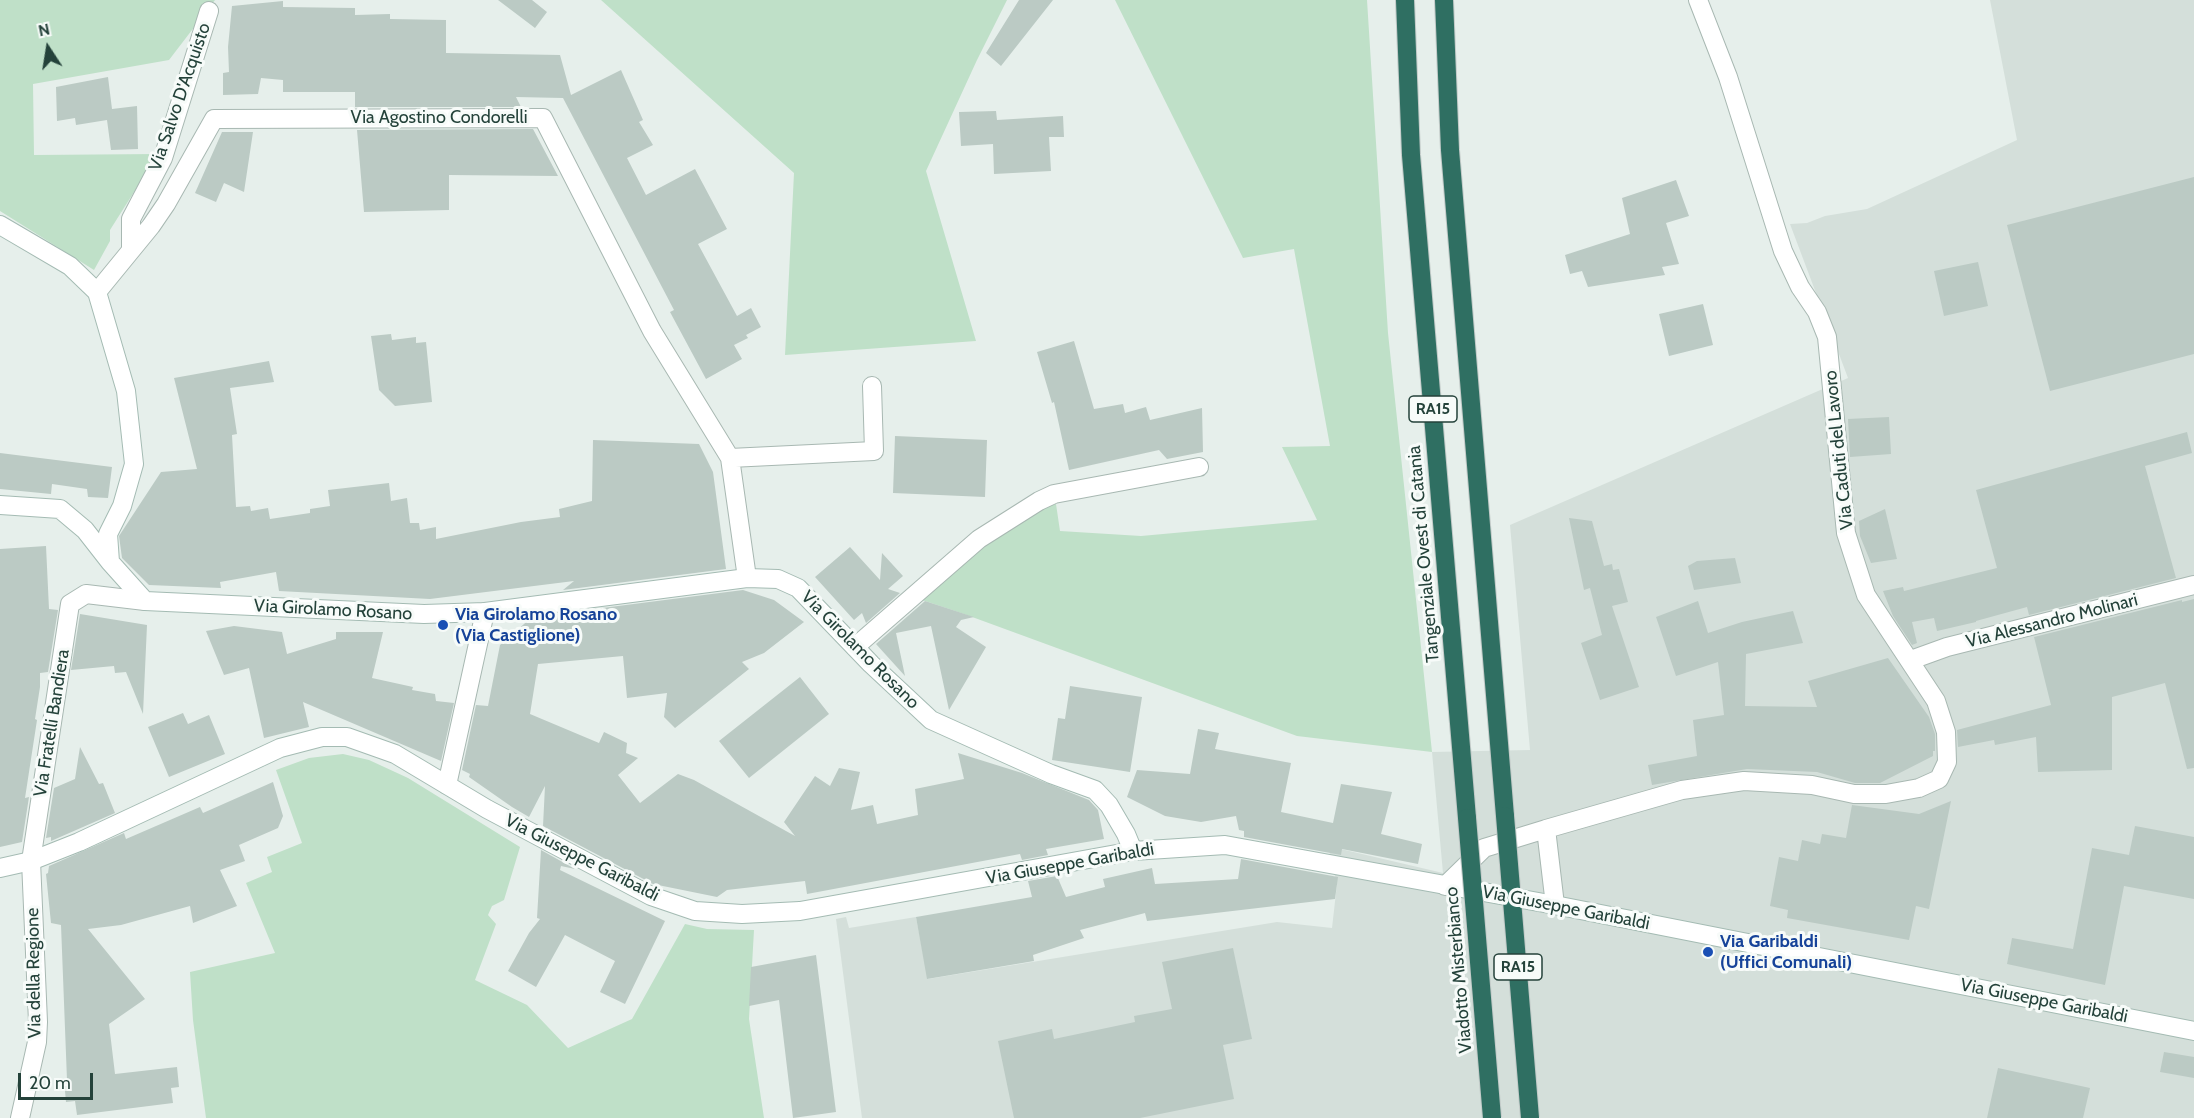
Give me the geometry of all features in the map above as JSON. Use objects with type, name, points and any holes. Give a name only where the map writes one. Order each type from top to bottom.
[{"type":"highway","name":"Tangenziale Ovest di Catania","points":[[1405,0],[1412,155],[1467,818]]},
{"type":"highway","name":"RA15","points":[[1444,0],[1450,150],[1530,1118]]},
{"type":"highway","name":"Viadotto Misterbianco","points":[[1467,818],[1492,1118]]},
{"type":"street","name":"Via Caduti del Lavoro","points":[[1445,886],[1484,848],[1682,790],[1744,781],[1812,785],[1854,794],[1886,794],[1919,788],[1939,779],[1947,762],[1946,732],[1936,701],[1866,595],[1846,533],[1827,337],[1818,312],[1800,286],[1783,251],[1728,77],[1698,0]]},
{"type":"street","name":"Via Salvo D'Acquisto","points":[[131,250],[131,219],[163,158],[209,11]]},
{"type":"street","name":"Via Agostino Condorelli","points":[[97,291],[166,204],[214,119],[543,118],[652,331],[730,458],[747,578]]},
{"type":"street","points":[[0,225],[70,266],[97,291],[126,392],[134,464],[122,506],[108,534],[110,562]]},
{"type":"street","points":[[730,458],[874,451],[872,386]]},
{"type":"street","points":[[855,647],[979,539],[1039,501],[1054,494],[1199,468]]},
{"type":"street","points":[[0,505],[60,509],[85,530],[145,601]]},
{"type":"street","name":"Via Girolamo Rosano","points":[[86,594],[145,601],[424,614],[485,612],[747,578],[778,579],[798,588],[931,720],[1051,774],[1095,790],[1109,805],[1126,834],[1132,851]]},
{"type":"street","name":"Via Alessandro Molinari","points":[[1911,660],[1947,648],[2194,585]]},
{"type":"street","name":"Via Fratelli Bandiera","points":[[31,861],[70,604],[86,594]]},
{"type":"street","points":[[447,785],[485,612]]},
{"type":"street","name":"Via Giuseppe Garibaldi","points":[[0,868],[31,861],[79,842],[280,748],[322,737],[347,737],[395,754],[487,809],[651,896],[695,911],[742,914],[800,911],[1132,851],[1225,845],[1555,905],[2194,1031]]},
{"type":"street","points":[[1546,829],[1555,905]]},
{"type":"street","name":"Via della Regione","points":[[20,1118],[37,1042],[38,1022],[31,861]]},
{"type":"shaded area","points":[[1990,0],[2194,0],[2194,1118],[862,1118],[836,919],[846,917],[849,928],[916,917],[928,979],[1277,922],[1332,928],[1337,884],[1328,846],[1443,873],[1432,752],[1530,750],[1510,525],[1848,378],[1790,224],[1807,223],[1825,216],[1867,209],[2017,140]]},
{"type":"green space","points":[[0,0],[215,0],[169,60],[33,84],[34,155],[158,154],[110,230],[110,241],[94,270],[0,211]]},
{"type":"green space","points":[[601,0],[1007,0],[926,171],[976,341],[785,355],[794,173]]},
{"type":"green space","points":[[1115,0],[1367,0],[1388,333],[1432,752],[1297,736],[922,600],[989,543],[1046,507],[1056,504],[1060,531],[1141,536],[1317,520],[1282,447],[1330,446],[1294,249],[1243,258]]},
{"type":"green space","points":[[343,754],[369,760],[408,778],[520,847],[504,900],[492,906],[488,915],[496,924],[475,980],[527,1005],[568,1048],[632,1019],[685,924],[707,929],[754,930],[749,1019],[764,1118],[206,1118],[193,1020],[190,972],[275,953],[246,883],[272,872],[267,857],[302,843],[276,770],[309,758]]},
{"type":"building","points":[[498,0],[532,0],[547,12],[535,28]]},
{"type":"building","points":[[1019,0],[1053,0],[1001,66],[986,53]]},
{"type":"building","points":[[283,1],[283,7],[355,8],[355,15],[390,14],[390,19],[446,20],[446,53],[560,55],[571,95],[621,70],[643,120],[639,122],[653,145],[627,158],[646,195],[695,169],[727,229],[698,244],[737,316],[751,308],[761,327],[746,335],[748,338],[734,345],[742,359],[706,379],[670,312],[674,310],[563,98],[516,97],[521,107],[355,107],[355,92],[283,92],[283,80],[261,78],[258,94],[223,95],[223,73],[229,72],[228,47],[232,6]]},
{"type":"building","points":[[108,77],[112,109],[137,106],[138,149],[111,150],[107,120],[76,125],[75,118],[57,121],[56,87]]},
{"type":"building","points":[[996,111],[997,120],[1063,116],[1064,137],[1049,137],[1051,171],[994,174],[993,144],[961,146],[959,112]]},
{"type":"building","points":[[533,129],[558,176],[449,175],[449,210],[364,212],[357,130]]},
{"type":"building","points":[[222,132],[253,132],[244,192],[224,183],[216,202],[195,193]]},
{"type":"building","points":[[2194,177],[2194,354],[2050,391],[2007,225]]},
{"type":"building","points":[[1676,180],[1689,216],[1666,223],[1679,264],[1662,267],[1665,275],[1588,287],[1582,271],[1570,274],[1565,255],[1630,234],[1622,198]]},
{"type":"building","points":[[1978,262],[1988,306],[1944,316],[1934,271]]},
{"type":"building","points":[[1703,304],[1713,345],[1669,356],[1659,314]]},
{"type":"building","points":[[391,334],[392,340],[416,337],[416,343],[426,342],[432,402],[395,406],[379,390],[371,336]]},
{"type":"building","points":[[1074,341],[1094,409],[1123,404],[1125,413],[1146,407],[1150,420],[1202,408],[1203,452],[1167,459],[1159,450],[1069,470],[1054,402],[1052,403],[1037,352]]},
{"type":"building","points":[[269,361],[274,382],[230,388],[237,434],[232,435],[236,507],[250,506],[251,511],[268,508],[270,519],[310,513],[310,509],[330,506],[328,490],[389,483],[391,501],[407,498],[410,523],[419,523],[420,530],[436,527],[436,539],[521,522],[560,517],[559,509],[592,501],[593,440],[699,444],[713,472],[726,569],[563,590],[574,581],[430,599],[279,591],[276,572],[220,582],[221,588],[149,585],[122,558],[119,536],[161,472],[197,469],[174,378]]},
{"type":"building","points":[[1889,417],[1891,454],[1850,457],[1848,419]]},
{"type":"building","points":[[2187,432],[2192,453],[2145,466],[2176,578],[2029,615],[2027,607],[1937,631],[1934,618],[1912,622],[1917,643],[1912,645],[1893,616],[1883,591],[1903,587],[1904,591],[1997,568],[1976,490]]},
{"type":"building","points":[[895,436],[987,440],[985,497],[893,493]]},
{"type":"building","points":[[0,453],[112,467],[108,498],[88,497],[87,489],[52,484],[51,494],[0,489]]},
{"type":"building","points":[[1885,509],[1897,559],[1871,563],[1860,536],[1859,521]]},
{"type":"building","points":[[1569,518],[1592,521],[1604,566],[1612,564],[1613,570],[1619,569],[1628,602],[1612,606],[1639,687],[1600,700],[1581,643],[1602,635],[1590,588],[1584,590]]},
{"type":"building","points":[[46,546],[49,609],[58,610],[48,672],[40,673],[35,719],[37,720],[25,798],[29,797],[22,842],[0,847],[0,549]]},
{"type":"building","points":[[850,547],[880,580],[882,553],[903,576],[888,589],[900,593],[866,623],[862,613],[854,620],[815,577]]},
{"type":"building","points":[[1735,558],[1741,583],[1694,590],[1688,566],[1697,561]]},
{"type":"building","points":[[743,590],[774,600],[804,622],[764,653],[742,662],[749,669],[675,728],[664,717],[667,693],[627,698],[623,656],[538,664],[530,714],[599,743],[604,732],[627,743],[626,753],[638,758],[618,775],[640,803],[678,774],[694,780],[795,836],[784,822],[815,776],[830,786],[839,768],[860,772],[851,810],[873,805],[877,824],[918,815],[915,789],[964,779],[958,753],[1022,773],[1089,800],[1098,810],[1104,839],[1046,849],[1048,855],[1022,860],[1020,854],[807,894],[805,881],[727,890],[717,897],[653,884],[543,826],[545,786],[529,817],[462,770],[476,705],[488,706],[500,645],[532,617]]},
{"type":"building","points":[[2194,599],[2194,768],[2187,769],[2165,683],[2112,697],[2112,770],[2038,772],[2036,737],[1995,745],[1994,740],[1958,747],[1957,730],[2051,705],[2034,637]]},
{"type":"building","points":[[925,601],[974,617],[961,620],[956,627],[986,647],[949,710],[931,626],[896,633],[905,676],[876,644]]},
{"type":"building","points":[[1698,601],[1708,633],[1742,622],[1793,611],[1803,643],[1746,654],[1745,706],[1817,707],[1808,681],[1888,658],[1929,717],[1935,734],[1933,756],[1880,783],[1855,783],[1817,772],[1747,769],[1652,785],[1648,765],[1697,756],[1693,720],[1724,715],[1718,662],[1676,676],[1656,617]]},
{"type":"building","points":[[80,614],[147,625],[143,714],[126,672],[115,673],[114,666],[71,670]]},
{"type":"building","points":[[234,626],[282,632],[287,654],[336,639],[336,632],[383,632],[372,678],[413,687],[412,690],[435,694],[436,701],[454,703],[441,761],[303,702],[309,727],[264,738],[249,668],[224,675],[206,631]]},
{"type":"building","points":[[800,677],[829,714],[749,778],[719,741]]},
{"type":"building","points":[[1070,686],[1142,697],[1130,772],[1052,760],[1058,718],[1065,719]]},
{"type":"building","points":[[183,713],[188,724],[209,715],[225,754],[169,777],[148,727]]},
{"type":"building","points":[[1198,729],[1219,733],[1215,749],[1291,763],[1281,812],[1333,823],[1341,784],[1392,792],[1381,834],[1422,844],[1418,864],[1342,849],[1341,855],[1244,837],[1244,831],[1239,830],[1236,816],[1201,822],[1165,816],[1127,797],[1137,770],[1190,774]]},
{"type":"building","points":[[80,747],[99,784],[103,783],[115,813],[51,841],[51,837],[46,838],[54,788],[75,779]]},
{"type":"building","points":[[273,782],[283,816],[278,828],[239,845],[245,861],[220,870],[237,906],[193,923],[190,906],[121,925],[88,929],[145,999],[109,1024],[115,1074],[177,1067],[179,1087],[171,1088],[173,1103],[77,1115],[75,1101],[66,1102],[61,925],[51,923],[46,874],[49,866],[124,833],[126,839],[200,807],[203,813]]},
{"type":"building","points":[[1951,801],[1929,909],[1916,906],[1909,940],[1787,918],[1788,910],[1770,906],[1779,857],[1798,861],[1802,840],[1820,844],[1822,834],[1846,838],[1852,805],[1919,814]]},
{"type":"building","points":[[2135,826],[2194,837],[2194,899],[2124,886],[2105,985],[2007,964],[2012,938],[2073,949],[2092,848],[2129,855]]},
{"type":"building","points":[[541,850],[575,869],[561,866],[560,870],[665,921],[625,1004],[600,992],[615,961],[565,935],[536,987],[508,971],[529,933],[540,919],[537,918]]},
{"type":"building","points":[[1241,859],[1338,877],[1335,899],[1147,921],[1145,913],[1080,930],[1084,938],[1033,955],[1034,961],[927,979],[916,917],[1032,897],[1028,881],[1057,876],[1066,897],[1105,887],[1103,879],[1152,868],[1155,884],[1238,879]]},
{"type":"building","points":[[1233,948],[1252,1039],[1223,1045],[1234,1099],[1140,1118],[1014,1118],[998,1041],[1052,1029],[1054,1039],[1135,1022],[1134,1016],[1172,1009],[1162,962]]},
{"type":"building","points":[[816,955],[836,1112],[793,1118],[779,1000],[749,1006],[751,967]]},
{"type":"building","points":[[2164,1052],[2194,1057],[2194,1078],[2160,1072]]},
{"type":"building","points":[[1998,1068],[2090,1088],[2083,1118],[1987,1118]]},
{"type":"place","name":"Via Girolamo Rosano (Via Castiglione)","points":[[443,625]]},
{"type":"place","name":"Via Garibaldi (Uffici Comunali)","points":[[1708,952]]}]
